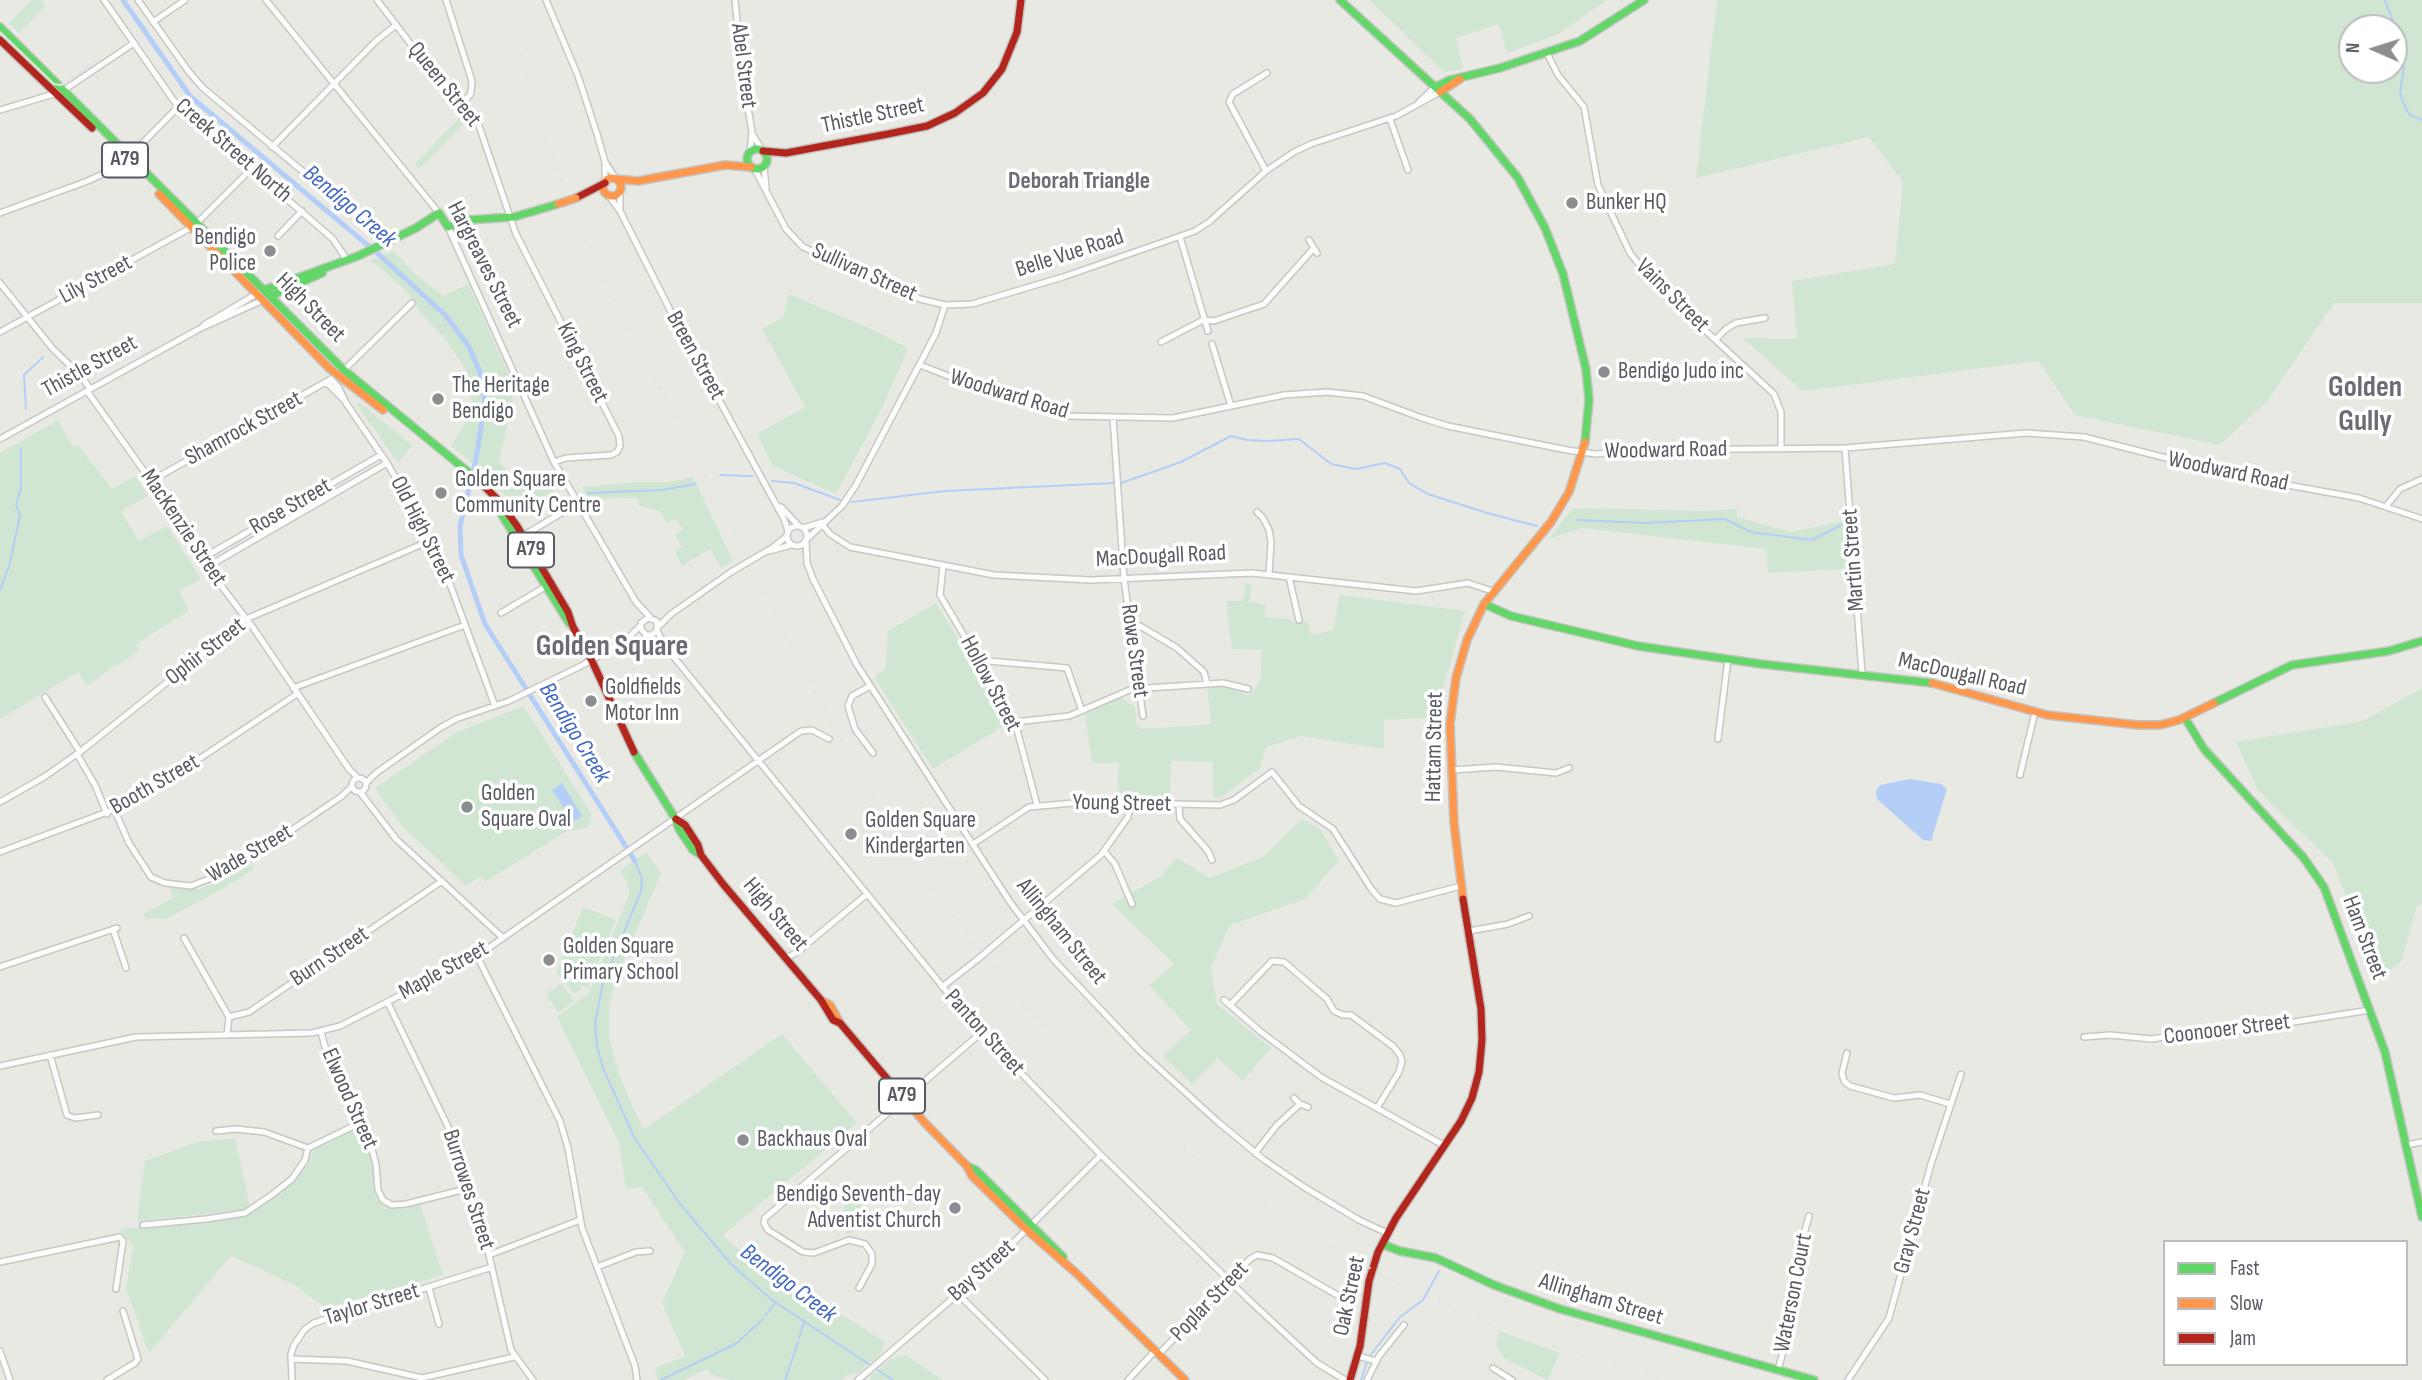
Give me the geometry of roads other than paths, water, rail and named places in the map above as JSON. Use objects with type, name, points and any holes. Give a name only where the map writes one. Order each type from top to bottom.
[{"type":"main road","name":"Thistle Street","points":[[763,151],[786,153],[927,126],[963,109],[989,86],[1005,63],[1017,32],[1021,0]]},
{"type":"main road","name":"Hattam Street","points":[[1340,0],[1470,120],[1507,162],[1531,201],[1555,250],[1570,299],[1586,369],[1589,415],[1584,453],[1558,514],[1484,604],[1467,640],[1453,692],[1450,724],[1457,857],[1481,1009],[1480,1063],[1472,1098],[1445,1146],[1382,1244]]},
{"type":"main road","name":"Belle Vue Road","points":[[1437,90],[1446,81],[1580,41],[1644,0]]},
{"type":"main road","name":"High Street","points":[[0,27],[25,57],[264,295],[344,370],[478,483],[520,538],[568,612],[634,754],[675,818],[685,825],[701,855],[821,1000],[833,1020],[840,1023],[967,1166],[972,1176],[1030,1228],[1185,1380]]},
{"type":"main road","name":"High Street","points":[[0,40],[25,57]]},
{"type":"main road","points":[[448,227],[467,220],[510,217],[558,204],[589,193],[610,179],[638,181],[725,164],[756,149],[763,151],[766,156],[765,165],[753,167],[725,164]]},
{"type":"main road","points":[[749,153],[747,161],[753,167]]},
{"type":"main road","name":"Thistle Street","points":[[765,165],[786,153]]},
{"type":"main road","points":[[616,179],[621,186],[620,192]]},
{"type":"main road","points":[[589,193],[616,195],[638,181]]},
{"type":"main road","points":[[605,183],[604,190],[608,195]]},
{"type":"main road","name":"Thistle Street","points":[[264,295],[386,242],[420,226],[439,213]]},
{"type":"main road","name":"Hargreaves Street","points":[[439,213],[448,227]]},
{"type":"main road","name":"High Street","points":[[264,295],[331,379],[355,390],[465,472]]},
{"type":"main road","points":[[331,379],[344,370]]},
{"type":"main road","name":"High Street","points":[[520,538],[545,587],[562,615],[573,627]]},
{"type":"main road","name":"MacDougall Road","points":[[1484,604],[1505,614],[1638,646],[1925,681],[2062,718],[2138,726],[2164,724],[2185,718],[2292,665],[2389,651],[2422,642]]},
{"type":"main road","name":"Ham Street","points":[[2185,718],[2204,749],[2303,857],[2318,877],[2328,898],[2389,1066],[2422,1217]]},
{"type":"main road","name":"Allingham Street","points":[[1382,1244],[1436,1258],[1502,1288],[1560,1309],[1814,1380]]},
{"type":"main road","name":"Oak Street","points":[[1348,1380],[1358,1356],[1369,1281],[1382,1244]]},
{"type":"street","name":"Creek Street North","points":[[104,0],[179,106],[337,242],[347,260]]},
{"type":"street","points":[[138,0],[199,84],[386,242]]},
{"type":"street","points":[[153,22],[185,0]]},
{"type":"street","name":"Hargreaves Street","points":[[266,0],[439,213]]},
{"type":"street","name":"Queen Street","points":[[377,0],[439,81],[463,104],[482,129],[510,217]]},
{"type":"street","points":[[446,0],[472,81],[471,93],[463,104]]},
{"type":"street","points":[[546,0],[578,76],[605,162],[616,179]]},
{"type":"street","name":"Abel Street","points":[[735,0],[742,72],[752,132],[749,153]]},
{"type":"street","points":[[272,147],[376,41],[396,25]]},
{"type":"street","points":[[0,110],[60,92],[134,43]]},
{"type":"street","name":"Vains Street","points":[[1547,53],[1558,75],[1586,111],[1598,185],[1630,253],[1655,284],[1774,394],[1781,412],[1782,449]]},
{"type":"street","points":[[1266,171],[1229,102],[1233,94],[1267,73]]},
{"type":"street","points":[[35,99],[53,84]]},
{"type":"street","name":"Belle Vue Road","points":[[945,305],[991,300],[1180,237],[1209,222],[1266,171],[1303,147],[1390,119],[1437,90]]},
{"type":"street","points":[[0,213],[112,170],[127,159],[179,106]]},
{"type":"street","points":[[1390,119],[1408,170]]},
{"type":"street","name":"Abel Street","points":[[752,132],[763,151]]},
{"type":"street","points":[[605,162],[605,183]]},
{"type":"street","name":"Sullivan Street","points":[[765,165],[763,175],[768,195]]},
{"type":"street","name":"Sullivan Street","points":[[753,167],[786,229],[803,247],[907,294],[945,305]]},
{"type":"street","name":"Lily Street","points":[[0,332],[195,225],[252,168]]},
{"type":"street","name":"Breen Street","points":[[620,192],[620,212]]},
{"type":"street","name":"Breen Street","points":[[608,195],[620,212],[670,310],[774,500],[788,533]]},
{"type":"street","points":[[278,236],[302,211]]},
{"type":"street","name":"King Street","points":[[510,217],[518,239],[620,439],[619,449],[611,455],[554,461]]},
{"type":"street","name":"Hargreaves Street","points":[[448,227],[554,461],[578,503]]},
{"type":"street","points":[[1180,237],[1208,331]]},
{"type":"street","points":[[1161,342],[1205,320],[1214,321],[1264,304],[1315,251],[1308,240]]},
{"type":"street","name":"MacKenzie Street","points":[[0,283],[58,354],[80,374],[201,559],[246,619],[396,839],[503,938]]},
{"type":"street","name":"Thistle Street","points":[[0,439],[264,295]]},
{"type":"street","points":[[344,370],[412,303]]},
{"type":"street","points":[[764,553],[794,546],[806,540],[842,506],[856,485],[936,333],[945,305]]},
{"type":"street","points":[[1716,339],[1735,323],[1765,318]]},
{"type":"street","points":[[1212,344],[1231,406]]},
{"type":"street","name":"Woodward Road","points":[[919,365],[1046,412],[1066,416],[1173,418],[1295,393],[1326,391],[1356,394],[1433,422],[1584,453],[1845,448],[2026,433],[2084,437],[2233,475],[2359,498],[2422,519]]},
{"type":"street","name":"Old High Street","points":[[331,379],[387,463],[432,540],[495,706]]},
{"type":"street","name":"Shamrock Street","points":[[151,481],[331,379]]},
{"type":"street","points":[[345,400],[346,392],[355,390]]},
{"type":"street","name":"Rowe Street","points":[[1113,418],[1124,579],[1143,716]]},
{"type":"street","name":"Martin Street","points":[[1845,448],[1862,673]]},
{"type":"street","name":"Rose Street","points":[[201,559],[381,455]]},
{"type":"street","name":"Rose Street","points":[[207,567],[387,463]]},
{"type":"street","points":[[2386,505],[2400,489],[2422,478]]},
{"type":"street","name":"Breen Street","points":[[774,500],[802,527]]},
{"type":"street","points":[[520,538],[578,503],[636,602],[652,618]]},
{"type":"street","points":[[1256,512],[1264,518],[1269,530],[1269,574]]},
{"type":"street","points":[[671,614],[731,572],[764,553],[794,527],[823,523]]},
{"type":"street","name":"MacDougall Road","points":[[823,523],[834,536],[850,547],[943,566],[1031,578],[1124,579],[1220,573],[1269,574],[1416,591],[1468,583],[1492,591]]},
{"type":"street","points":[[802,527],[806,540]]},
{"type":"street","points":[[788,533],[794,546]]},
{"type":"street","name":"Ophir Street","points":[[0,802],[25,789],[79,753],[246,619],[432,540]]},
{"type":"street","name":"Allingham Street","points":[[806,540],[807,563]]},
{"type":"street","name":"Allingham Street","points":[[794,546],[807,563],[822,599],[870,686],[1023,919],[1067,975],[1188,1097],[1255,1153],[1304,1187],[1359,1220],[1387,1233]]},
{"type":"street","name":"Hollow Street","points":[[943,566],[940,594],[1015,722],[1037,806]]},
{"type":"street","points":[[1289,577],[1299,620]]},
{"type":"street","points":[[501,613],[545,587]]},
{"type":"street","points":[[636,602],[641,625],[647,635]]},
{"type":"street","name":"Wade Street","points":[[115,811],[129,843],[151,877],[165,883],[191,886],[246,862],[440,728],[456,719],[522,695],[592,661],[627,639],[652,618],[671,614]]},
{"type":"street","name":"Wade Street","points":[[627,639],[647,635],[658,629],[671,614]]},
{"type":"street","name":"Panton Street","points":[[652,618],[664,645],[981,1033],[1230,1282],[1317,1363],[1348,1380]]},
{"type":"street","points":[[293,688],[465,625]]},
{"type":"street","points":[[1131,626],[1142,626],[1180,650],[1205,672],[1207,684]]},
{"type":"street","name":"Panton Street","points":[[647,635],[664,645]]},
{"type":"street","points":[[1718,739],[1728,659]]},
{"type":"street","points":[[982,666],[991,662],[1067,668],[1082,711]]},
{"type":"street","points":[[1015,722],[1066,717],[1128,690],[1140,688],[1228,684],[1248,689]]},
{"type":"street","points":[[870,686],[852,696],[848,706],[855,729],[873,753]]},
{"type":"street","name":"Booth Street","points":[[0,852],[115,811],[158,788],[298,694]]},
{"type":"street","points":[[45,697],[79,753],[107,814]]},
{"type":"street","points":[[2020,775],[2035,712]]},
{"type":"street","name":"Maple Street","points":[[0,1066],[136,1037],[321,1032],[348,1023],[477,956],[804,729],[816,731],[829,739]]},
{"type":"street","points":[[1452,770],[1496,767],[1556,773],[1569,768]]},
{"type":"street","name":"Young Street","points":[[973,844],[1025,808],[1085,802],[1225,804],[1272,772],[1299,806],[1333,829],[1374,893],[1385,902],[1399,903],[1461,886]]},
{"type":"street","points":[[942,987],[1104,851],[1129,815],[1131,804]]},
{"type":"street","points":[[1179,805],[1180,819],[1208,851],[1212,860]]},
{"type":"street","points":[[1104,851],[1115,864],[1132,904]]},
{"type":"street","name":"Burn Street","points":[[229,1017],[247,1012],[442,881]]},
{"type":"street","points":[[786,958],[796,953],[866,895]]},
{"type":"street","points":[[1469,931],[1508,924],[1529,916]]},
{"type":"street","points":[[1508,924],[1514,928]]},
{"type":"street","points":[[0,967],[115,928],[126,968]]},
{"type":"street","points":[[183,941],[229,1017],[227,1034]]},
{"type":"street","points":[[477,956],[560,1121],[568,1148],[580,1220],[635,1366],[637,1380]]},
{"type":"street","points":[[1230,1005],[1268,964],[1278,960],[1284,962],[1325,996],[1334,1011],[1351,1015],[1394,1047],[1401,1058],[1399,1072],[1377,1108]]},
{"type":"street","points":[[1224,1000],[1321,1077],[1445,1146]]},
{"type":"street","name":"Burrowes Street","points":[[388,1003],[440,1107],[470,1188],[514,1357],[533,1380]]},
{"type":"street","name":"Coonooer Street","points":[[2084,1037],[2110,1035],[2152,1039],[2170,1036],[2189,1039],[2370,1010]]},
{"type":"street","name":"Elwood Street","points":[[321,1032],[329,1061],[374,1155],[380,1196],[387,1203],[406,1204],[470,1188]]},
{"type":"street","points":[[859,1288],[871,1268],[873,1259],[870,1250],[862,1242],[849,1240],[814,1253],[803,1252],[768,1230],[764,1221],[767,1215],[981,1033]]},
{"type":"street","points":[[1847,1053],[1842,1073],[1844,1081],[1850,1086],[1894,1098],[1920,1095],[1950,1104]]},
{"type":"street","points":[[50,1055],[66,1115],[75,1118],[98,1115]]},
{"type":"street","name":"Gray Street","points":[[1848,1380],[1889,1318],[1931,1164],[1961,1074]]},
{"type":"street","points":[[1294,1098],[1308,1107]]},
{"type":"street","points":[[1255,1153],[1277,1125],[1300,1104]]},
{"type":"street","points":[[216,1131],[236,1129],[264,1132],[307,1148],[360,1123]]},
{"type":"street","points":[[2406,1145],[2422,1142]]},
{"type":"street","points":[[143,1224],[245,1213],[292,1179],[305,1160],[307,1148]]},
{"type":"street","name":"Bay Street","points":[[858,1380],[1030,1228],[1101,1155]]},
{"type":"street","name":"Waterson Court","points":[[1779,1370],[1797,1300],[1797,1260],[1810,1216]]},
{"type":"street","points":[[489,1255],[580,1220]]},
{"type":"street","points":[[0,1262],[122,1238],[116,1289]]},
{"type":"street","points":[[597,1267],[636,1252],[650,1251]]},
{"type":"street","name":"Poplar Street","points":[[1128,1380],[1230,1282],[1250,1259],[1261,1254],[1273,1258],[1337,1295]]},
{"type":"street","name":"Taylor Street","points":[[292,1380],[291,1359],[297,1340],[314,1322],[492,1267]]},
{"type":"street","points":[[429,1288],[439,1324]]},
{"type":"street","points":[[958,1294],[1045,1380]]},
{"type":"street","points":[[107,1380],[138,1359],[123,1311]]},
{"type":"street","points":[[1367,1380],[1376,1362],[1404,1325]]},
{"type":"street","points":[[0,1351],[10,1380]]},
{"type":"street","name":"Oak Street","points":[[1358,1356],[1376,1362]]},
{"type":"street","points":[[291,1359],[347,1361],[422,1378],[514,1357]]},
{"type":"street","points":[[1493,1368],[1512,1380]]},
{"type":"water","points":[[1910,779],[1941,784],[1947,789],[1931,841],[1923,840],[1877,799],[1876,791],[1880,785]]},
{"type":"water","points":[[562,783],[582,816],[573,822],[552,790]]},
{"type":"waterway","name":"Bendigo Creek","points":[[123,0],[190,96],[383,258],[446,316],[468,345],[480,372],[485,401],[476,459],[460,526],[461,555],[485,624],[635,861]]},
{"type":"waterway","points":[[2385,0],[2390,14]]},
{"type":"waterway","points":[[2401,84],[2400,93],[2409,114],[2422,120]]},
{"type":"waterway","points":[[26,409],[24,375],[43,357]]},
{"type":"waterway","points":[[1121,483],[1181,462],[1231,436],[1268,441],[1299,439],[1331,464],[1356,469],[1385,463],[1400,469],[1409,483],[1428,494],[1537,526]]},
{"type":"waterway","points":[[0,590],[9,566],[20,516],[16,505],[21,488],[21,448]]},
{"type":"waterway","points":[[720,475],[752,476]]},
{"type":"waterway","points":[[772,481],[794,483],[840,500]]},
{"type":"waterway","points":[[852,502],[945,491],[1115,483]]},
{"type":"waterway","points":[[587,493],[661,490],[696,484]]},
{"type":"waterway","points":[[526,498],[559,498]]},
{"type":"waterway","points":[[1577,520],[1645,523],[1725,519],[1751,532],[1812,540],[1847,522]]},
{"type":"waterway","name":"Bendigo Creek","points":[[635,861],[642,879],[641,891],[603,983],[595,1023],[603,1068],[634,1137],[680,1204],[731,1264],[772,1300],[893,1380]]},
{"type":"waterway","points":[[1369,1357],[1400,1317],[1423,1300],[1439,1271]]},
{"type":"waterway","points":[[766,1315],[776,1302]]},
{"type":"waterway","points":[[661,1380],[737,1343],[763,1319]]},
{"type":"waterway","points":[[799,1338],[804,1322]]},
{"type":"waterway","points":[[785,1380],[798,1342]]},
{"type":"waterway","points":[[1361,1380],[1367,1362]]},
{"type":"tram line","points":[[0,32],[54,84],[68,82],[95,61]]},
{"type":"railway","points":[[506,0],[541,126],[582,236],[836,732],[866,788],[911,859],[962,928],[1028,1008],[1102,1083],[1151,1124],[1216,1174],[1318,1240],[1396,1282],[1488,1323],[1575,1354],[1668,1380]]},
{"type":"place","name":"Bunker HQ","points":[[1572,203]]},
{"type":"place","name":"Bendigo Police","points":[[270,251]]},
{"type":"place","name":"Bendigo Judo inc","points":[[1604,372]]},
{"type":"place","name":"The Heritage Bendigo","points":[[438,399]]},
{"type":"place","name":"Golden Square Community Centre","points":[[441,493]]},
{"type":"place","name":"Goldfields Motor Inn","points":[[591,701]]},
{"type":"place","name":"Golden Square Oval","points":[[467,807]]},
{"type":"place","name":"Golden Square Kindergarten","points":[[851,834]]},
{"type":"place","name":"Golden Square Primary School","points":[[549,960]]},
{"type":"place","name":"Backhaus Oval","points":[[743,1140]]},
{"type":"place","name":"Bendigo Seventh-day Adventist Church","points":[[955,1208]]},
{"type":"district","name":"Deborah Triangle","points":[[1079,182]]},
{"type":"district","name":"Golden Gully","points":[[2365,405]]},
{"type":"district","name":"Golden Square","points":[[612,647]]}]
